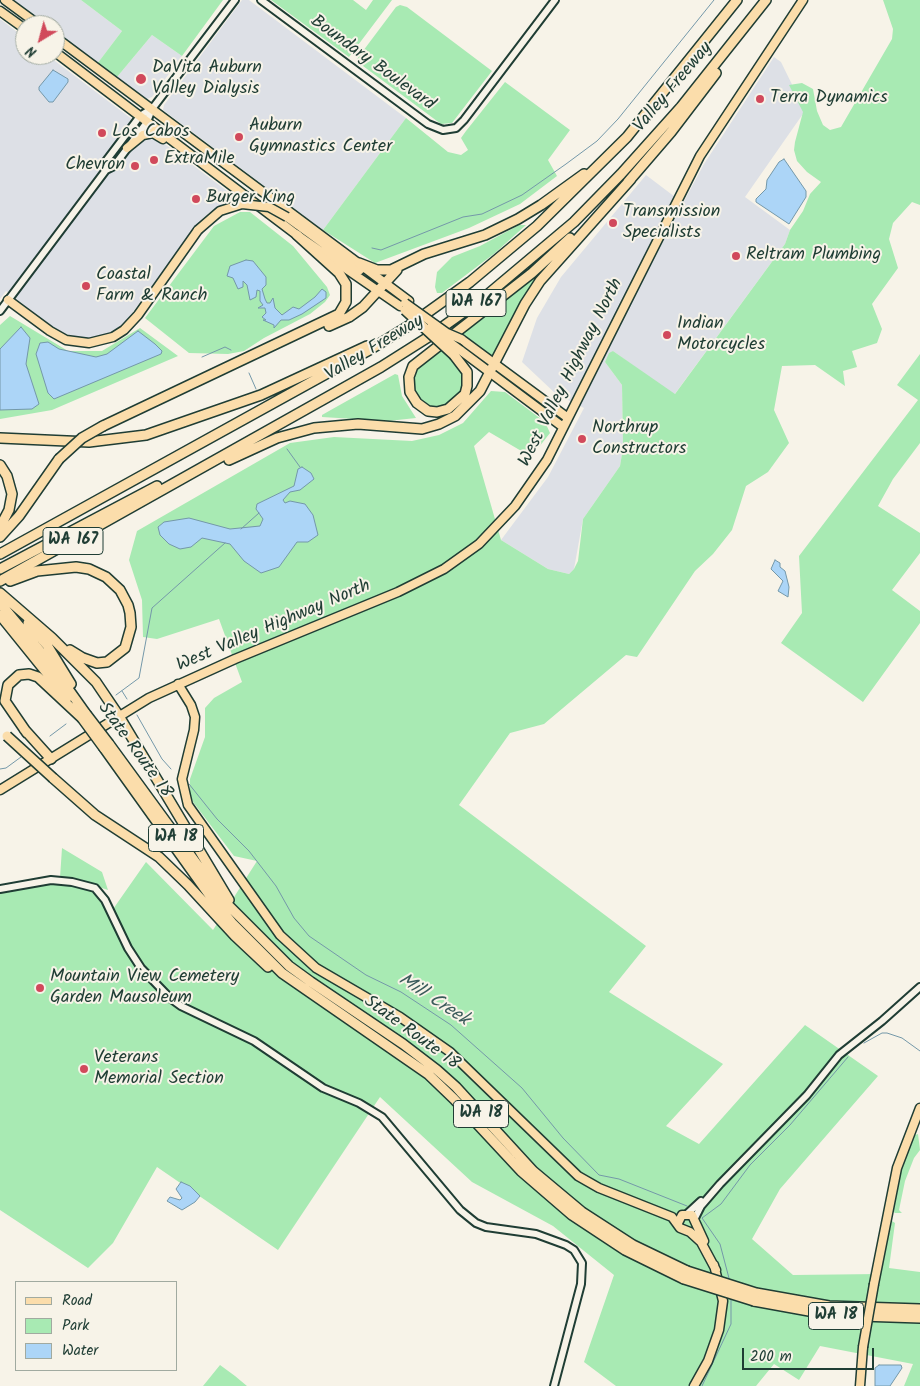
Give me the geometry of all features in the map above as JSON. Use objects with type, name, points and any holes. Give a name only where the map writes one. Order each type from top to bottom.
[{"type":"highway","name":"Valley Freeway","points":[[0,554],[311,384],[410,325],[470,282],[537,226],[585,181],[649,112],[737,0]]},
{"type":"highway","name":"Valley Freeway","points":[[6,580],[138,503],[381,367],[430,336],[527,263],[588,208],[645,149],[766,0]]},
{"type":"highway","points":[[138,503],[264,443],[288,434],[314,428],[348,424],[413,430],[439,424],[462,410],[480,391],[522,309],[540,281],[631,179],[703,90],[736,46],[746,26]]},
{"type":"highway","points":[[359,263],[376,270],[387,271],[418,256],[492,232],[541,205],[577,180],[649,112]]},
{"type":"highway","points":[[405,305],[457,352],[467,372],[468,386],[465,394],[455,405],[444,411],[432,412],[414,400],[409,388],[410,373],[416,363],[532,273],[631,179]]},
{"type":"highway","points":[[0,537],[19,516],[59,458],[82,438],[103,426],[335,317],[346,302],[346,284],[339,273],[297,234]]},
{"type":"highway","points":[[257,354],[350,317],[363,307],[381,286],[418,256]]},
{"type":"highway","points":[[0,438],[50,441],[103,441],[127,439],[165,430],[261,394],[410,325]]},
{"type":"highway","points":[[1,569],[262,431],[273,428]]},
{"type":"highway","points":[[0,465],[7,476],[12,494],[9,510],[0,526]]},
{"type":"highway","points":[[0,585],[6,580],[37,571],[67,567],[89,569],[106,577],[120,590],[128,605],[131,627],[128,641],[121,653],[107,662],[97,663],[87,660],[52,638],[4,602],[0,593]]},
{"type":"highway","name":"State Route 18","points":[[4,602],[47,645],[65,673],[84,716]]},
{"type":"highway","name":"State Route 18","points":[[0,615],[84,716],[223,900],[289,966],[403,1044],[437,1070],[456,1087],[529,1167],[582,1212],[633,1245],[686,1275]]},
{"type":"highway","points":[[52,638],[96,682],[119,716],[210,870],[249,927]]},
{"type":"highway","points":[[27,733],[6,701],[8,685],[20,675],[29,674],[38,677],[84,716]]},
{"type":"highway","points":[[0,703],[51,759]]},
{"type":"highway","points":[[3,733],[95,815],[159,857],[265,964],[312,1000],[326,1006]]},
{"type":"highway","name":"State Route 18","points":[[107,746],[189,867],[234,924],[282,973],[326,1006],[388,1045],[428,1074],[521,1171],[572,1215],[626,1250],[686,1275],[755,1297],[840,1316],[920,1318]]},
{"type":"highway","name":"State Route 18","points":[[755,1297],[829,1306],[920,1309]]},
{"type":"main road","points":[[5,0],[25,15]]},
{"type":"main road","name":"West Valley Highway North","points":[[0,790],[119,716],[178,684],[398,592],[465,556],[497,527],[526,492],[547,460],[700,156],[803,0]]},
{"type":"main road","points":[[0,11],[15,22]]},
{"type":"main road","points":[[65,44],[359,263],[381,286]]},
{"type":"main road","points":[[65,60],[297,234],[381,286]]},
{"type":"main road","points":[[127,148],[140,136],[153,133],[193,156]]},
{"type":"main road","points":[[8,300],[50,331],[66,340],[89,343],[113,337],[124,330],[138,315],[198,230],[215,214],[242,204],[268,206],[287,217],[405,305],[461,339],[564,427]]},
{"type":"main road","points":[[457,352],[493,368],[568,418]]},
{"type":"main road","points":[[178,684],[191,705],[195,717],[194,730],[182,779],[188,804],[280,935],[316,968],[400,1017],[450,1052],[578,1176],[599,1188],[668,1214],[678,1223],[682,1230],[688,1231],[701,1242],[716,1270]]},
{"type":"main road","points":[[860,1386],[863,1347],[896,1168],[920,1108]]},
{"type":"main road","points":[[636,1202],[685,1214],[695,1221],[716,1270],[723,1301],[719,1330],[708,1361],[694,1386]]},
{"type":"main road","points":[[678,1223],[685,1214]]},
{"type":"main road","points":[[688,1231],[693,1228],[695,1221]]},
{"type":"street","points":[[0,311],[106,170],[114,166],[147,122],[152,109],[235,0]]},
{"type":"street","name":"Boundary Boulevard","points":[[262,0],[432,126],[443,130],[456,128],[464,120],[555,0]]},
{"type":"street","points":[[106,170],[106,161],[140,116],[152,109]]},
{"type":"street","points":[[0,889],[51,880],[72,882],[95,888],[105,900],[131,954],[152,981],[182,1006],[254,1041],[323,1088],[359,1103],[382,1117],[460,1210],[476,1223],[486,1227],[536,1234],[566,1245],[574,1250],[582,1263],[581,1284],[554,1386]]},
{"type":"street","points":[[695,1221],[701,1206],[720,1184],[807,1095],[839,1055],[882,1021],[920,987]]},
{"type":"street","points":[[685,1214],[720,1184]]},
{"type":"shaded area","points":[[13,0],[81,0],[122,31],[97,64],[65,40],[65,15],[33,15]]},
{"type":"shaded area","points":[[242,0],[249,0],[406,118],[323,230],[163,110],[164,105]]},
{"type":"shaded area","points":[[0,19],[15,30],[15,65],[60,65],[231,194],[223,205],[202,219],[124,324],[108,335],[88,339],[69,335],[53,327],[6,291],[0,299]]},
{"type":"shaded area","points":[[152,35],[182,56],[152,97],[147,99],[117,77]]},
{"type":"shaded area","points":[[774,57],[781,62],[805,111],[745,197],[790,230],[785,244],[674,395],[613,351],[605,362],[622,385],[623,448],[620,466],[583,519],[574,569],[569,574],[548,569],[501,540],[548,477],[584,408],[556,394],[522,362],[537,318],[561,277],[646,175],[683,203],[704,164]]},
{"type":"green space","points":[[81,0],[223,0],[182,56],[152,35],[117,77],[97,64],[122,31]]},
{"type":"green space","points":[[271,0],[353,0],[366,10],[373,0],[392,0],[349,57]]},
{"type":"green space","points":[[883,0],[920,0],[920,205],[912,202],[893,223],[889,239],[898,268],[872,304],[882,329],[877,343],[852,351],[857,367],[843,371],[845,386],[815,365],[782,366],[774,410],[789,443],[768,472],[746,486],[732,530],[713,554],[695,571],[637,657],[626,655],[544,724],[510,733],[459,805],[646,946],[609,992],[723,1064],[666,1126],[699,1144],[805,1025],[878,1076],[780,1189],[752,1239],[793,1275],[879,1274],[892,1221],[895,1223],[889,1268],[920,1272],[920,1386],[904,1386],[913,1364],[820,1346],[799,1380],[774,1364],[756,1386],[616,1386],[584,1362],[614,1275],[553,1226],[472,1182],[380,1097],[278,1250],[157,1167],[113,1243],[88,1268],[0,1210],[0,889],[36,882],[89,885],[111,912],[146,862],[213,930],[257,861],[234,856],[193,802],[190,793],[190,779],[205,737],[205,708],[214,698],[242,682],[219,619],[157,639],[143,637],[142,600],[129,560],[137,531],[290,443],[334,437],[412,441],[439,435],[463,423],[491,391],[505,392],[545,422],[550,433],[539,447],[523,452],[489,432],[474,446],[501,540],[548,569],[569,574],[578,561],[583,519],[620,466],[623,448],[622,385],[605,362],[609,353],[613,351],[675,394],[785,244],[790,230],[803,211],[810,194],[821,182],[807,172],[797,161],[794,150],[803,112],[789,85],[802,83],[813,89],[817,111],[823,125],[830,130],[841,127],[892,39],[893,29]]},
{"type":"green space","points":[[400,5],[407,7],[492,71],[452,123],[441,124],[359,63],[357,59],[396,7]]},
{"type":"green space","points":[[505,82],[570,130],[548,160],[557,176],[520,204],[469,228],[375,263],[323,230],[406,118],[448,152],[461,155],[468,150],[461,138]]},
{"type":"green space","points":[[240,212],[250,212],[293,246],[327,287],[330,295],[325,302],[310,314],[264,338],[244,351],[228,354],[189,353],[145,318],[214,226]]},
{"type":"green space","points":[[519,225],[526,225],[495,253],[442,293],[437,293],[435,287],[437,272],[452,257],[480,246]]},
{"type":"green space","points":[[538,272],[540,274],[494,357],[460,333]]},
{"type":"green space","points":[[10,316],[68,351],[102,351],[140,328],[178,356],[52,410],[0,419],[0,325]]},
{"type":"green space","points":[[442,349],[458,366],[464,380],[464,389],[455,402],[435,409],[425,406],[417,397],[413,380],[417,370],[423,363]]},
{"type":"green space","points":[[920,354],[920,443],[893,479],[878,506],[920,533],[920,553],[892,590],[920,611],[920,623],[863,702],[781,643],[802,613],[799,556],[918,400],[897,385]]},
{"type":"green space","points":[[395,374],[398,375],[402,396],[416,418],[388,421],[322,417],[322,415]]},
{"type":"green space","points":[[62,848],[102,872],[108,890],[78,880],[60,878]]},
{"type":"green space","points":[[918,1134],[920,1150],[914,1158],[905,1181],[899,1210],[902,1213],[895,1213],[892,1210],[902,1164],[912,1136]]},
{"type":"green space","points":[[220,1365],[235,1376],[247,1386],[203,1386]]},
{"type":"water","points":[[53,70],[68,79],[68,82],[53,102],[49,102],[39,90],[39,87]]},
{"type":"water","points":[[784,159],[806,191],[806,197],[789,224],[756,202],[756,199],[766,189],[767,180],[779,162]]},
{"type":"water","points":[[246,260],[253,261],[266,277],[266,285],[262,289],[265,299],[267,303],[270,303],[273,298],[275,308],[282,315],[293,307],[299,309],[322,289],[326,292],[326,298],[302,314],[289,320],[281,320],[274,328],[274,325],[263,320],[266,320],[262,317],[266,313],[265,308],[258,308],[263,305],[260,301],[260,291],[257,290],[256,297],[250,300],[247,285],[243,281],[243,287],[238,289],[233,278],[227,276],[230,266]]},
{"type":"water","points":[[21,327],[30,338],[26,364],[39,404],[32,409],[0,410],[0,349]]},
{"type":"water","points":[[138,331],[162,351],[161,354],[54,399],[48,393],[36,354],[40,343],[48,342],[59,349],[96,357],[107,354]]},
{"type":"water","points":[[302,467],[311,473],[314,479],[300,490],[290,492],[283,500],[285,503],[290,501],[305,504],[313,515],[318,535],[308,542],[297,542],[279,567],[261,573],[244,561],[230,544],[202,538],[191,547],[180,549],[169,544],[160,535],[158,527],[164,522],[189,518],[230,529],[260,526],[263,519],[256,509],[257,504],[294,486],[298,469]]},
{"type":"water","points":[[775,560],[780,563],[780,567],[785,571],[789,587],[788,597],[778,591],[783,581],[771,569]]},
{"type":"water","points":[[181,1182],[190,1186],[200,1196],[195,1202],[182,1210],[167,1201],[170,1197],[180,1200],[182,1198],[176,1189]]},
{"type":"water","points":[[879,1365],[901,1365],[902,1368],[890,1386],[875,1386],[875,1368]]},
{"type":"waterway","points":[[372,248],[381,250],[463,217],[482,214],[522,195],[566,164],[597,141],[618,119],[714,0]]},
{"type":"waterway","points":[[202,357],[225,347],[231,350]]},
{"type":"waterway","points":[[249,373],[256,389]]},
{"type":"waterway","points":[[287,449],[300,467]]},
{"type":"waterway","points":[[241,529],[259,513]]},
{"type":"waterway","points":[[116,695],[139,678],[152,608],[225,543]]},
{"type":"waterway","name":"Mill Creek","points":[[122,691],[127,699]]},
{"type":"waterway","name":"Mill Creek","points":[[137,715],[162,759],[171,769]]},
{"type":"waterway","points":[[50,736],[66,724]]},
{"type":"waterway","name":"Mill Creek","points":[[0,769],[6,768],[21,757]]},
{"type":"waterway","name":"Mill Creek","points":[[189,784],[217,819],[249,851],[276,886],[294,918],[309,936],[366,975],[401,992],[451,1025],[522,1088],[563,1138],[599,1175],[619,1179],[687,1206]]},
{"type":"waterway","points":[[864,1043],[882,1033],[887,1033],[902,1038],[920,1051]]},
{"type":"waterway","points":[[730,1282],[720,1244],[702,1218],[721,1204],[750,1165],[790,1125],[848,1057]]},
{"type":"waterway","name":"Mill Creek","points":[[702,1386],[731,1324],[731,1298]]},
{"type":"place","name":"DaVita Auburn Valley Dialysis","points":[[141,79]]},
{"type":"place","name":"Terra Dynamics","points":[[760,99]]},
{"type":"place","name":"Los Cabos","points":[[102,133]]},
{"type":"place","name":"Auburn Gymnastics Center","points":[[239,137]]},
{"type":"place","name":"ExtraMile","points":[[154,160]]},
{"type":"place","name":"Chevron","points":[[135,166]]},
{"type":"place","name":"Burger King","points":[[196,199]]},
{"type":"place","name":"Transmission Specialists","points":[[613,223]]},
{"type":"place","name":"Reltram Plumbing","points":[[736,256]]},
{"type":"place","name":"Coastal Farm & Ranch","points":[[86,286]]},
{"type":"place","name":"Indian Motorcycles","points":[[667,335]]},
{"type":"place","name":"Northrup Constructors","points":[[582,439]]},
{"type":"place","name":"Mountain View Cemetery Garden Mausoleum","points":[[40,988]]},
{"type":"place","name":"Veterans Memorial Section","points":[[84,1069]]}]
